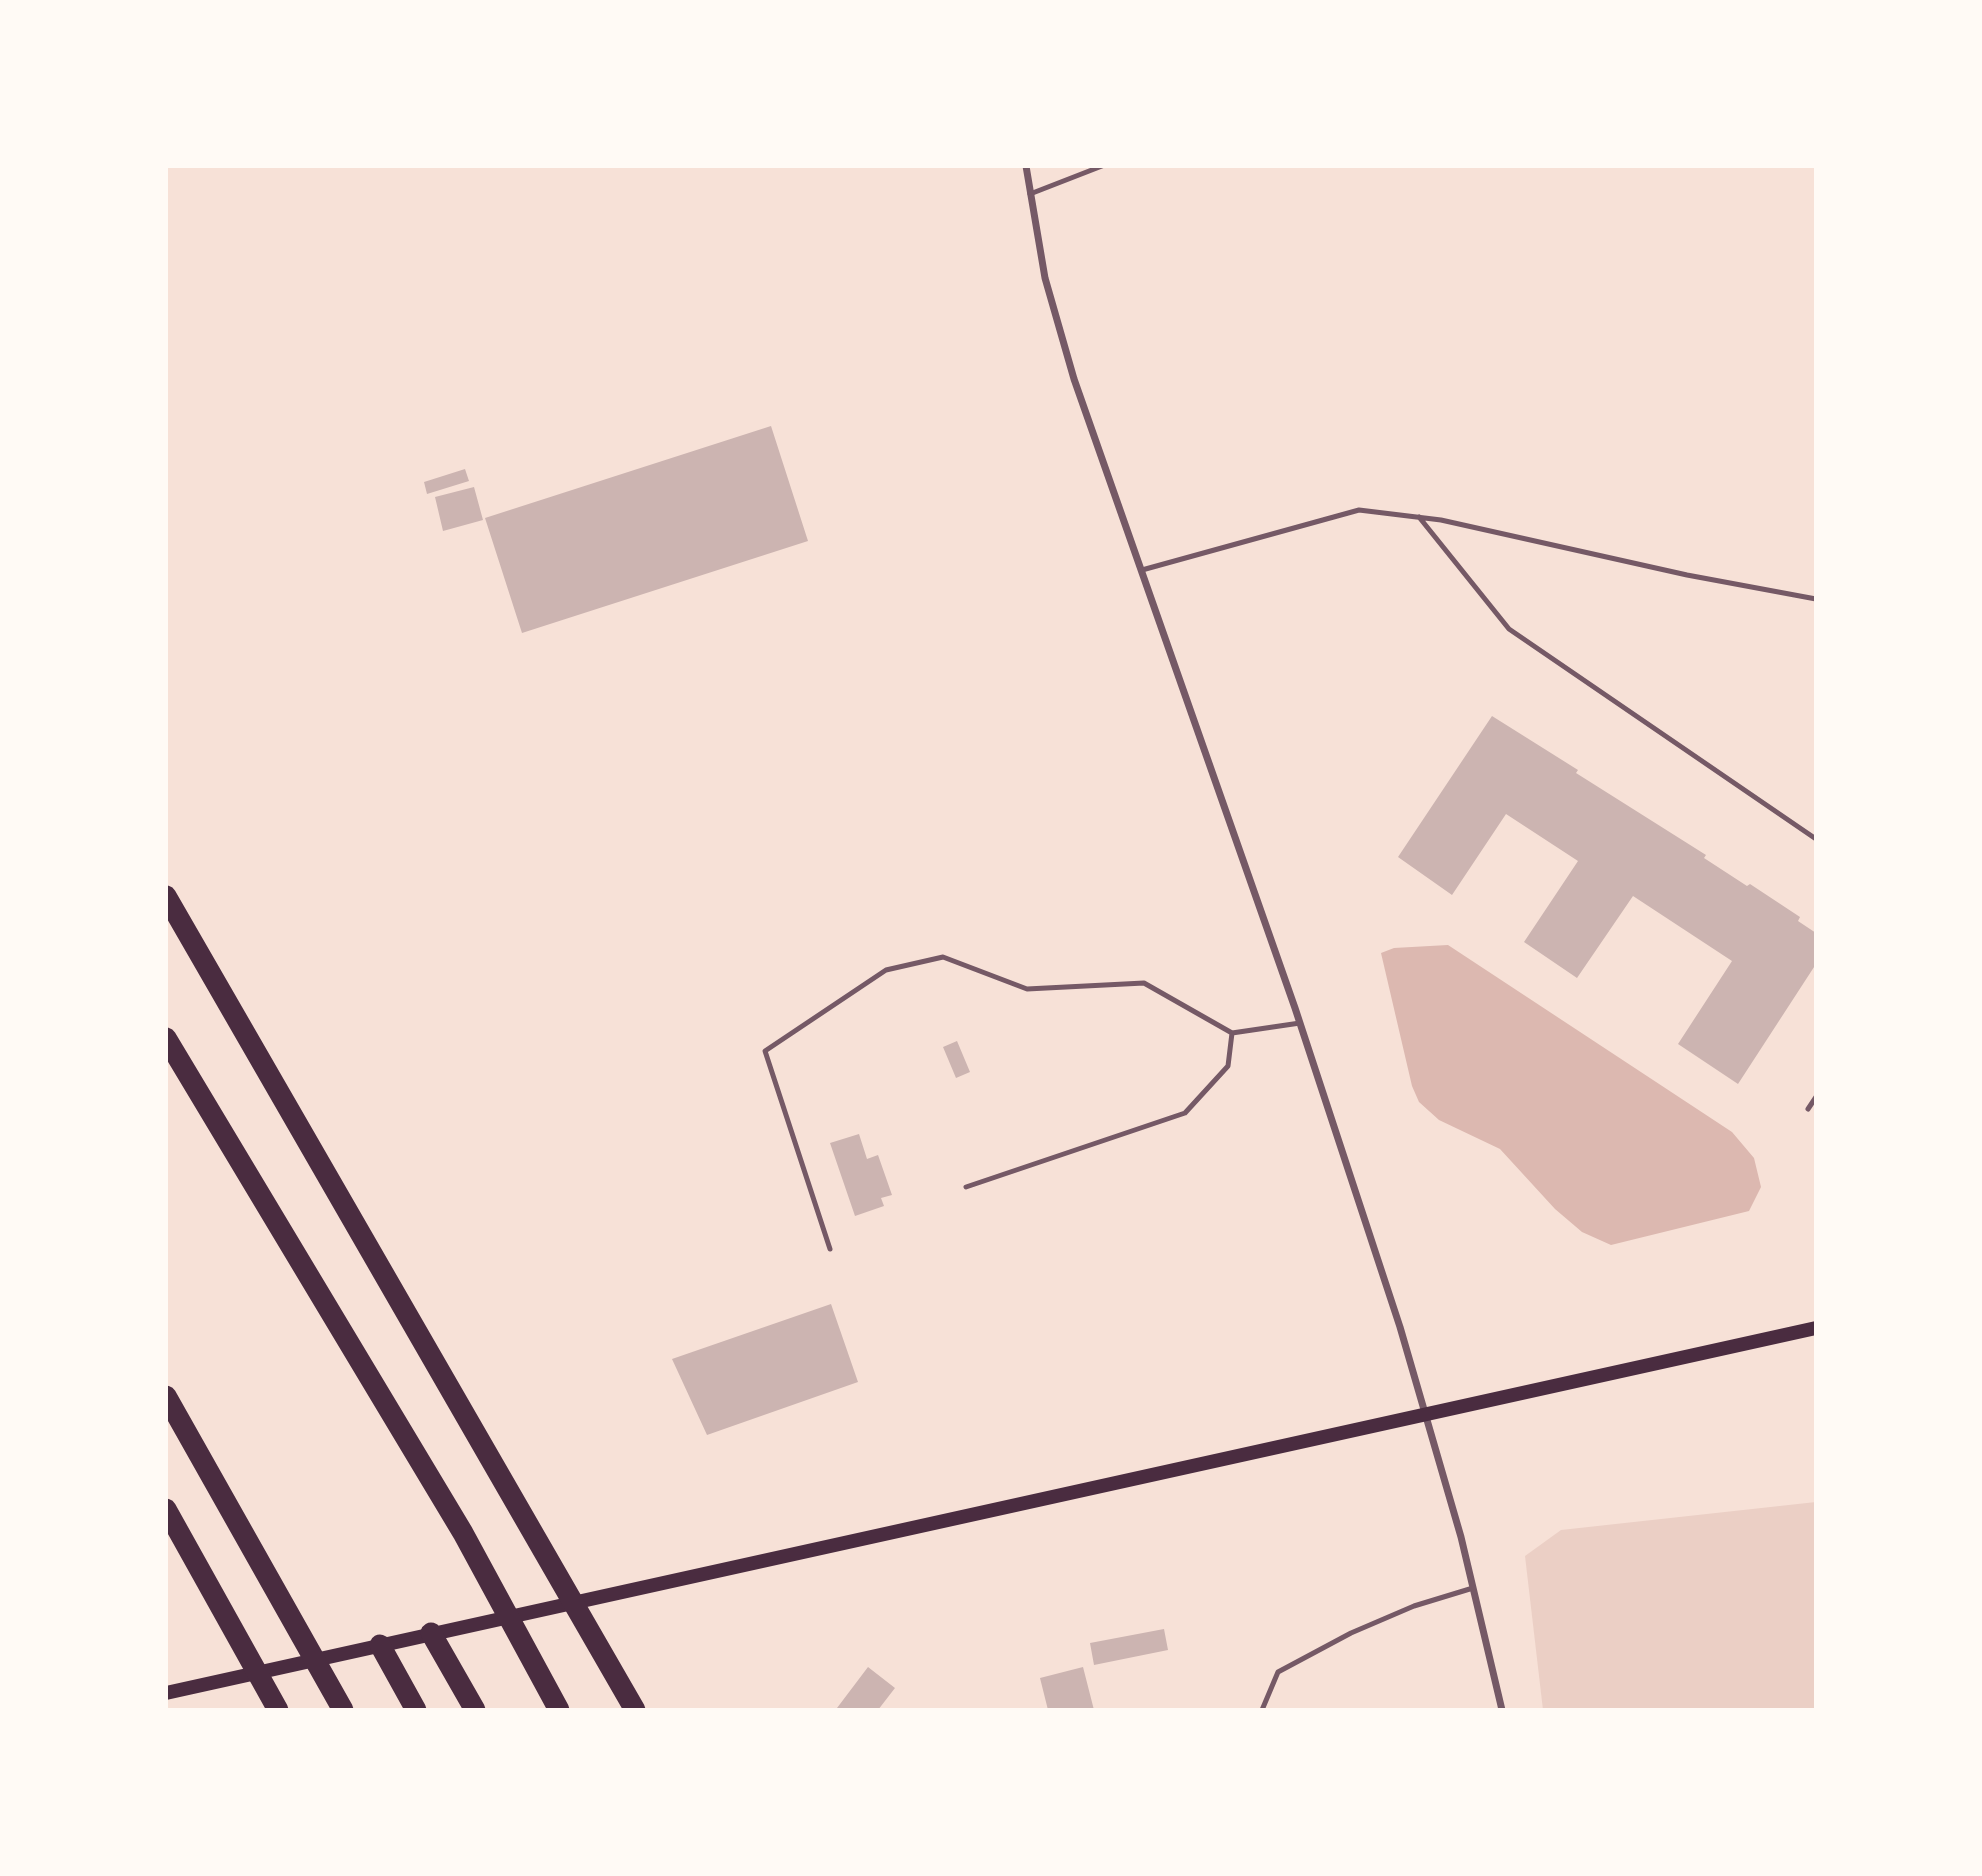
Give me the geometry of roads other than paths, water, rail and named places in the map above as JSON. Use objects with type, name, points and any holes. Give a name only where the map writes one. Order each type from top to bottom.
[{"type":"highway","points":[[166,896],[631,1703]]},
{"type":"highway","points":[[166,1038],[463,1532],[559,1710]]},
{"type":"highway","points":[[166,1396],[343,1710]]},
{"type":"highway","points":[[166,1510],[278,1710]]},
{"type":"highway","points":[[431,1633],[475,1710]]},
{"type":"highway","points":[[380,1645],[416,1710]]},
{"type":"main road","points":[[166,1693],[1423,1412],[1816,1328]]},
{"type":"street","points":[[1026,166],[1045,278],[1074,379],[1300,1023],[1400,1327],[1473,1588],[1499,1708]]},
{"type":"lane","points":[[1030,194],[1102,166]]},
{"type":"lane","points":[[1142,570],[1359,510],[1419,517],[1687,575],[1816,599]]},
{"type":"lane","points":[[1419,517],[1509,629],[1816,839]]},
{"type":"lane","points":[[830,1249],[765,1051],[886,970],[943,957],[1027,989],[1144,983],[1232,1032],[1300,1023]]},
{"type":"lane","points":[[966,1188],[1185,1113],[1228,1066],[1232,1032]]},
{"type":"lane","points":[[1808,1109],[1816,1097]]},
{"type":"lane","points":[[1262,1710],[1278,1672],[1351,1633],[1414,1606],[1473,1588]]}]
